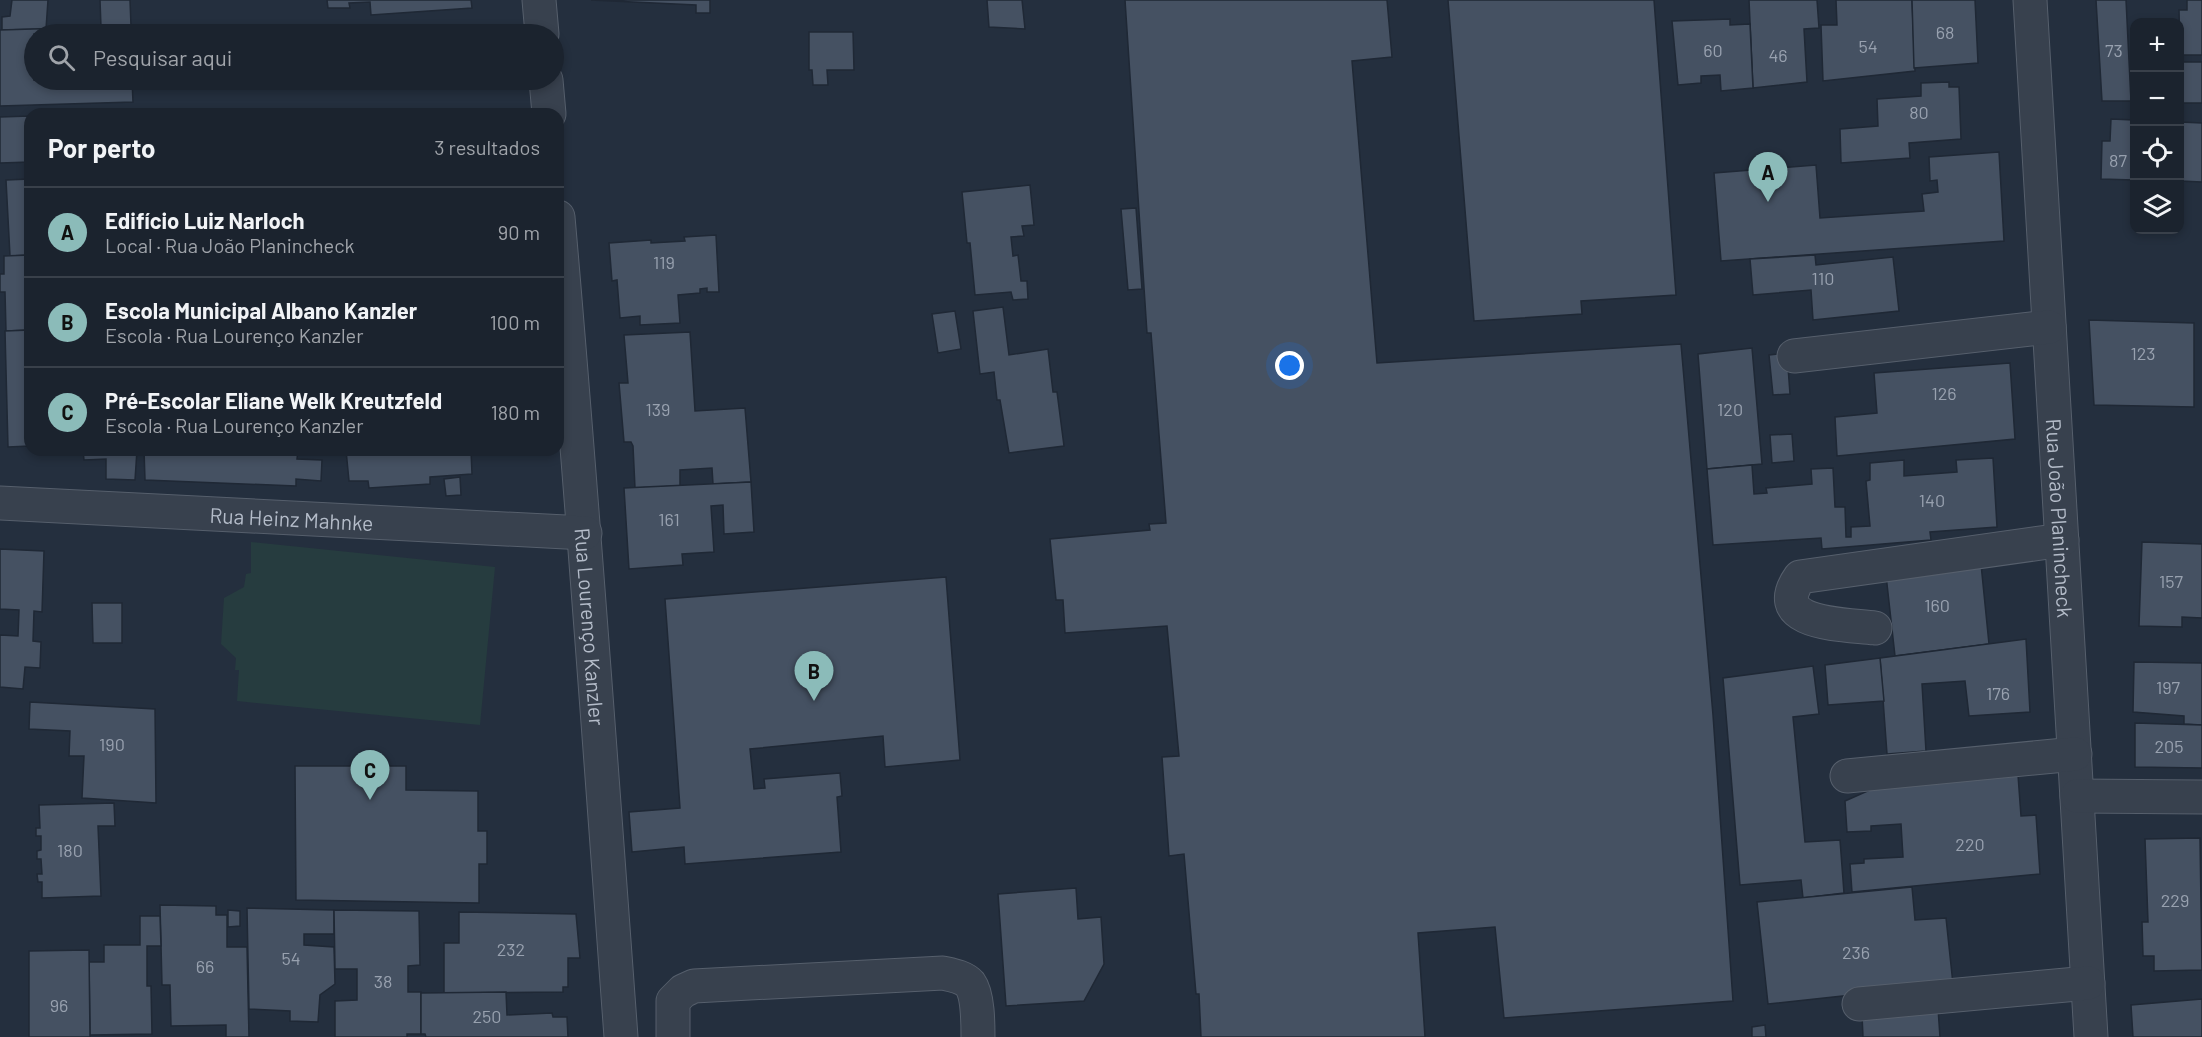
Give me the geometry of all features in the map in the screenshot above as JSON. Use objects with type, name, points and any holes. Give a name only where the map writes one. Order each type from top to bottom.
[{"type":"street","points":[[539,0],[541,24]]},
{"type":"street","name":"Rua João Planincheck","points":[[2030,0],[2091,1037]]},
{"type":"street","points":[[547,90],[548,108]]},
{"type":"street","name":"Rua Lourenço Kanzler","points":[[564,287],[585,533],[621,1037]]},
{"type":"street","points":[[1794,356],[2049,327]]},
{"type":"street","name":"Rua Heinz Mahnke","points":[[0,503],[585,533]]},
{"type":"street","points":[[1875,628],[1806,619],[1793,609],[1791,602],[1793,586],[1800,577],[2062,540]]},
{"type":"street","points":[[1847,776],[2075,754]]},
{"type":"street","points":[[2077,796],[2202,797]]},
{"type":"street","points":[[673,1037],[673,1001],[683,991],[694,986],[943,973],[959,977],[970,985],[976,1008],[978,1037]]},
{"type":"street","points":[[1859,1004],[2088,983]]},
{"type":"green space","points":[[251,542],[495,567],[480,725],[237,701],[239,670],[235,670],[236,658],[221,644],[224,598],[244,587],[246,574],[251,573]]},
{"type":"building","points":[[12,0],[48,0],[46,24],[24,24],[24,30],[2,30],[2,17],[10,16]]},
{"type":"building","points":[[100,0],[130,0],[131,24],[101,24]]},
{"type":"building","points":[[327,0],[471,0],[472,8],[371,15],[370,2],[349,3],[350,8],[328,8]]},
{"type":"building","points":[[591,0],[710,0],[710,13],[696,13],[696,5]]},
{"type":"building","points":[[987,0],[1022,0],[1025,29],[989,27]]},
{"type":"building","points":[[1125,0],[1387,0],[1392,57],[1352,61],[1377,363],[1681,344],[1713,715],[1733,1001],[1504,1018],[1495,927],[1418,933],[1425,1037],[1201,1037],[1199,994],[1196,994],[1184,854],[1169,856],[1162,757],[1179,756],[1167,626],[1065,633],[1063,600],[1056,600],[1050,539],[1150,530],[1149,524],[1166,523],[1151,333],[1147,333]]},
{"type":"building","points":[[1448,0],[1654,0],[1676,295],[1581,301],[1582,314],[1474,321]]},
{"type":"building","points":[[1749,0],[1817,0],[1819,28],[1804,29],[1807,82],[1753,88]]},
{"type":"building","points":[[1836,0],[1912,0],[1915,71],[1823,81],[1821,25],[1837,25]]},
{"type":"building","points":[[1912,0],[1975,0],[1978,63],[1914,68]]},
{"type":"building","points":[[2096,0],[2126,0],[2130,101],[2102,101]]},
{"type":"building","points":[[2187,0],[2202,0],[2202,55],[2184,55],[2184,18],[2179,18],[2179,10],[2187,10]]},
{"type":"building","points":[[1730,19],[1730,25],[1750,24],[1753,88],[1721,91],[1720,75],[1701,76],[1701,83],[1678,85],[1672,21]]},
{"type":"building","points":[[24,29],[24,90],[132,90],[133,102],[0,106],[0,30]]},
{"type":"building","points":[[809,32],[853,32],[854,70],[827,70],[828,85],[813,85],[812,70],[809,70]]},
{"type":"building","points":[[2184,62],[2202,62],[2202,103],[2184,103]]},
{"type":"building","points":[[1949,82],[1949,87],[1959,87],[1961,139],[1909,143],[1910,158],[1841,163],[1840,129],[1878,126],[1877,99],[1921,96],[1921,83]]},
{"type":"building","points":[[24,116],[24,162],[0,163],[0,117]]},
{"type":"building","points":[[2111,119],[2130,120],[2130,180],[2101,179],[2102,141],[2110,141]]},
{"type":"building","points":[[2184,122],[2202,123],[2202,182],[2184,181]]},
{"type":"building","points":[[1999,152],[2004,241],[1721,261],[1714,173],[1816,165],[1820,218],[1924,211],[1922,194],[1938,192],[1937,180],[1930,181],[1929,157]]},
{"type":"building","points":[[24,179],[24,255],[10,256],[6,180]]},
{"type":"building","points":[[1030,185],[1034,225],[1022,226],[1024,236],[1011,237],[1013,256],[1018,255],[1021,281],[1027,281],[1028,299],[1013,300],[1011,292],[975,295],[962,192]]},
{"type":"building","points":[[1136,208],[1142,289],[1128,290],[1121,209]]},
{"type":"building","points":[[716,235],[719,292],[707,292],[707,288],[700,289],[700,293],[678,295],[680,323],[640,325],[640,316],[620,318],[617,280],[612,281],[609,243],[651,240],[651,243],[685,241],[684,237]]},
{"type":"building","points":[[24,255],[24,330],[6,331],[5,292],[0,292],[0,274],[4,274],[4,256]]},
{"type":"building","points":[[1815,255],[1816,265],[1893,257],[1899,311],[1813,320],[1811,290],[1753,295],[1750,259]]},
{"type":"building","points":[[1003,307],[1009,355],[1048,349],[1053,392],[1057,392],[1064,446],[1009,453],[1000,400],[997,400],[994,372],[980,374],[973,311]]},
{"type":"building","points":[[955,311],[961,349],[938,353],[932,314]]},
{"type":"building","points":[[2089,320],[2194,323],[2194,407],[2094,405]]},
{"type":"building","points":[[24,330],[24,446],[8,447],[5,331]]},
{"type":"building","points":[[690,332],[695,411],[745,408],[751,482],[713,484],[712,468],[680,470],[680,486],[635,488],[633,446],[631,442],[624,442],[619,383],[628,383],[624,335]]},
{"type":"building","points":[[1752,348],[1762,464],[1707,469],[1698,354]]},
{"type":"building","points":[[1787,353],[1790,394],[1773,395],[1769,355]]},
{"type":"building","points":[[2010,363],[2015,439],[1837,456],[1835,417],[1877,413],[1874,373]]},
{"type":"building","points":[[1792,434],[1794,461],[1772,463],[1770,435]]},
{"type":"building","points":[[84,456],[137,456],[135,480],[106,479],[106,459],[84,460]]},
{"type":"building","points":[[144,456],[297,456],[297,459],[322,460],[321,481],[296,479],[296,486],[145,480]]},
{"type":"building","points":[[347,456],[471,456],[472,474],[430,477],[430,484],[369,488],[368,481],[349,481]]},
{"type":"building","points":[[1993,458],[1997,527],[1930,532],[1931,540],[1822,549],[1821,538],[1713,545],[1707,469],[1752,465],[1754,494],[1767,493],[1766,488],[1812,484],[1811,469],[1833,468],[1835,507],[1845,507],[1846,537],[1851,537],[1851,527],[1870,526],[1866,481],[1870,480],[1870,463],[1904,460],[1904,476],[1957,472],[1956,460]]},
{"type":"building","points":[[460,477],[461,495],[446,496],[444,479]]},
{"type":"building","points":[[751,482],[754,532],[724,534],[723,505],[711,506],[714,552],[682,554],[683,565],[629,569],[624,488]]},
{"type":"building","points":[[2142,542],[2202,544],[2202,618],[2182,617],[2182,627],[2139,626]]},
{"type":"building","points":[[0,549],[44,551],[42,612],[34,611],[33,641],[41,642],[40,668],[25,667],[23,689],[0,687],[0,635],[18,636],[19,610],[0,609]]},
{"type":"building","points":[[1980,554],[1989,644],[1895,656],[1885,566]]},
{"type":"building","points":[[946,577],[960,760],[885,767],[883,736],[750,749],[754,789],[765,788],[764,779],[840,773],[842,796],[837,797],[841,852],[685,864],[684,847],[632,852],[629,812],[680,808],[665,599]]},
{"type":"building","points":[[92,603],[122,603],[122,643],[93,643]]},
{"type":"building","points":[[2026,639],[2030,712],[1969,716],[1965,681],[1922,684],[1926,751],[1887,754],[1880,658]]},
{"type":"building","points":[[1880,658],[1884,701],[1828,705],[1825,665]]},
{"type":"building","points":[[2134,662],[2202,663],[2202,725],[2184,724],[2184,716],[2133,712]]},
{"type":"building","points":[[1813,666],[1819,714],[1793,717],[1805,842],[1840,840],[1844,893],[1803,898],[1801,880],[1740,885],[1723,678]]},
{"type":"building","points":[[30,702],[155,709],[156,803],[82,798],[84,756],[69,756],[70,731],[29,729]]},
{"type":"building","points":[[2135,723],[2202,725],[2202,768],[2135,767]]},
{"type":"building","points":[[295,766],[406,766],[406,790],[478,791],[478,831],[487,831],[487,864],[479,864],[479,903],[296,900]]},
{"type":"building","points":[[2018,775],[2021,816],[2036,815],[2040,874],[1852,892],[1850,864],[1864,863],[1864,859],[1903,857],[1901,824],[1871,826],[1871,831],[1847,832],[1845,801],[1881,785]]},
{"type":"building","points":[[114,803],[115,826],[98,826],[101,896],[42,898],[42,882],[38,882],[37,874],[42,874],[41,859],[37,859],[37,851],[41,850],[41,836],[36,836],[36,828],[40,828],[39,805]]},
{"type":"building","points":[[2200,838],[2202,970],[2154,971],[2154,956],[2143,956],[2142,922],[2148,922],[2145,839]]},
{"type":"building","points":[[1912,887],[1915,920],[1946,918],[1953,984],[1768,1004],[1757,902]]},
{"type":"building","points":[[1076,888],[1078,919],[1101,917],[1104,964],[1084,1001],[1006,1006],[998,894]]},
{"type":"building","points":[[160,905],[216,906],[216,915],[227,915],[227,947],[247,947],[249,1037],[226,1037],[226,1025],[171,1026],[170,985],[162,985]]},
{"type":"building","points":[[247,908],[334,910],[334,934],[304,934],[304,945],[334,947],[335,984],[320,995],[318,1022],[290,1021],[290,1011],[249,1009]]},
{"type":"building","points":[[228,910],[240,911],[240,926],[228,927]]},
{"type":"building","points":[[334,910],[419,911],[420,965],[408,966],[408,992],[421,992],[421,1034],[407,1034],[407,1037],[335,1037],[335,1001],[357,1000],[357,969],[335,969]]},
{"type":"building","points":[[459,912],[576,914],[580,958],[568,958],[568,987],[563,987],[563,992],[444,993],[444,943],[459,943]]},
{"type":"building","points":[[140,916],[160,916],[161,946],[147,946],[147,986],[151,986],[152,1034],[90,1035],[89,962],[104,962],[104,945],[140,945]]},
{"type":"building","points":[[89,950],[90,1037],[29,1037],[29,951]]},
{"type":"building","points":[[506,992],[507,1015],[552,1013],[553,1017],[567,1017],[568,1037],[426,1037],[425,1034],[421,1034],[421,993]]},
{"type":"building","points":[[2202,999],[2202,1037],[2133,1037],[2131,1005]]},
{"type":"building","points":[[1938,1008],[1940,1037],[1863,1037],[1862,1015]]},
{"type":"building","points":[[1765,1025],[1766,1037],[1752,1037],[1752,1027]]},
{"type":"place","name":"Edifício Luiz Narloch","points":[[1768,202]]},
{"type":"place","name":"Escola Municipal Albano Kanzler","points":[[814,701]]},
{"type":"place","name":"Pré-Escolar Eliane Welk Kreutzfeld","points":[[370,800]]}]
